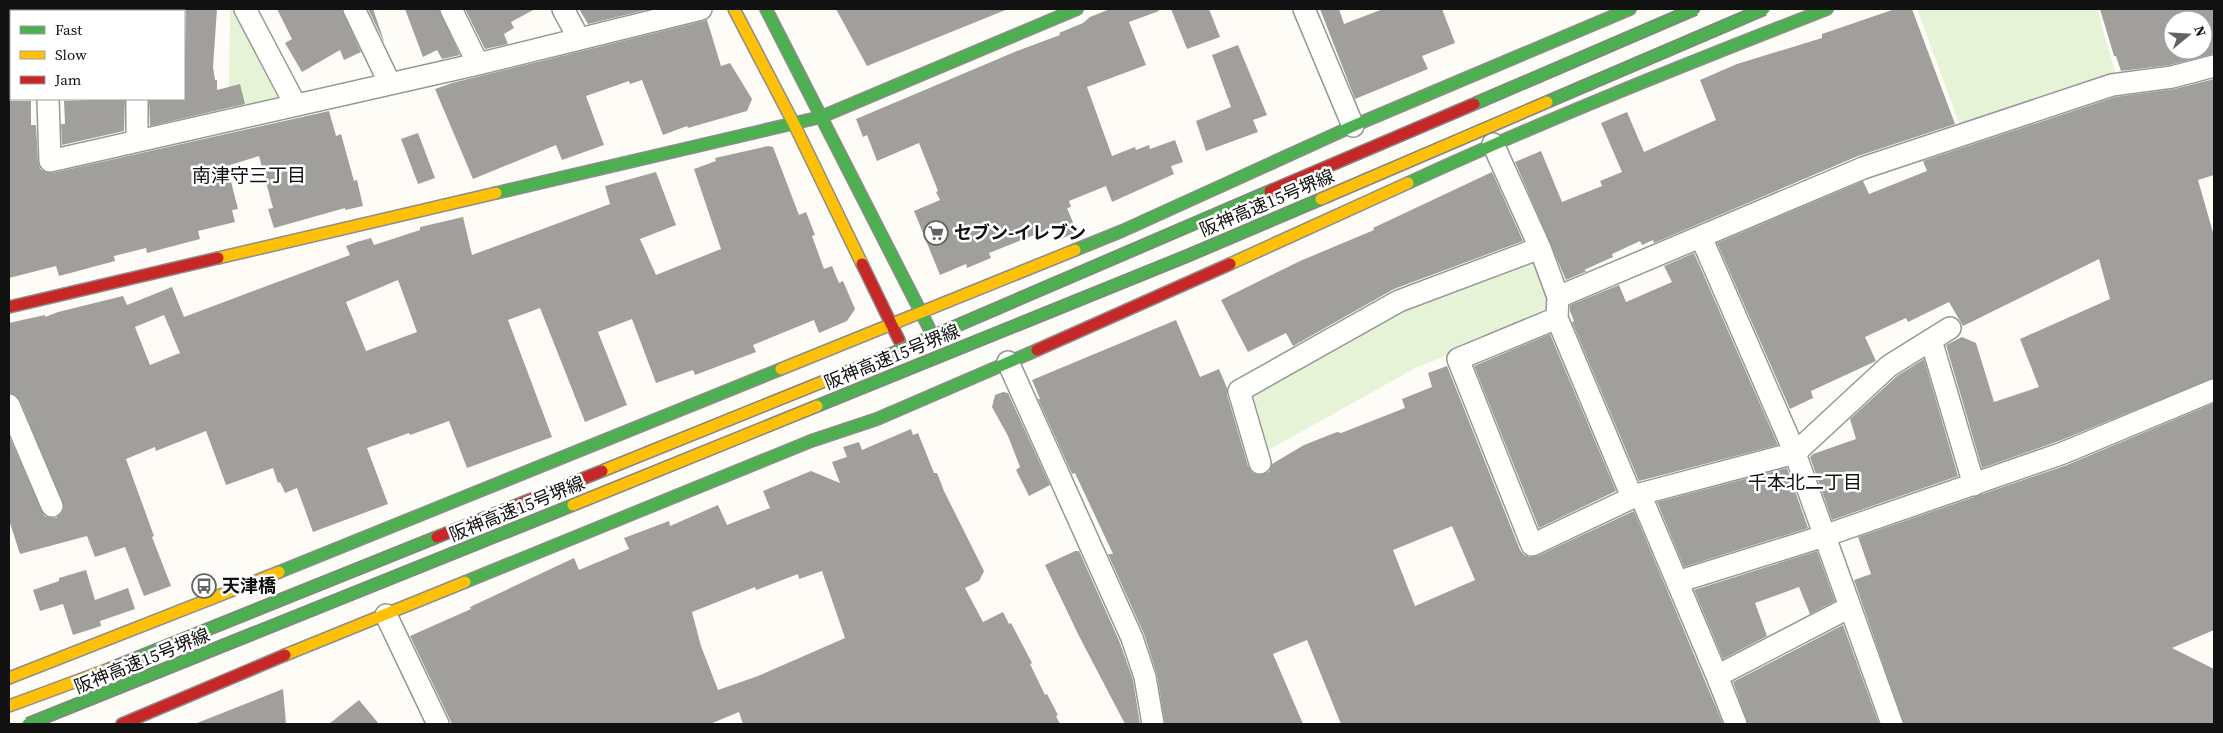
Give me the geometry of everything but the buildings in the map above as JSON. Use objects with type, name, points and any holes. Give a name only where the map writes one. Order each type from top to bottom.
[{"type":"main road","points":[[734,9],[794,124],[922,389]]},
{"type":"main road","points":[[766,9],[953,376]]},
{"type":"main road","points":[[9,307],[821,117],[1077,9]]},
{"type":"main road","points":[[9,678],[212,600],[1122,231],[1353,126],[1630,9]]},
{"type":"main road","name":"阪神高速15号堺線","points":[[9,706],[118,665],[861,367],[1695,9]]},
{"type":"main road","name":"阪神高速15号堺線","points":[[28,724],[139,681],[1187,256],[1764,9]]},
{"type":"main road","points":[[122,724],[811,441],[877,418],[922,389],[953,376],[1008,362],[1146,302],[1493,144],[1674,69],[1827,9]]},
{"type":"main road","points":[[83,715],[139,681]]},
{"type":"street","points":[[245,9],[295,104]]},
{"type":"street","points":[[354,9],[390,84]]},
{"type":"street","points":[[451,9],[478,64]]},
{"type":"street","points":[[563,9],[579,39]]},
{"type":"street","points":[[48,100],[50,161],[478,64],[701,9]]},
{"type":"street","points":[[1304,9],[1353,126]]},
{"type":"street","points":[[1558,297],[1863,168],[2112,85],[2172,77],[2214,66]]},
{"type":"street","points":[[137,100],[137,141]]},
{"type":"street","points":[[1493,144],[1540,248],[1558,297],[1557,318],[1636,496],[1677,582],[1718,676],[1736,724]]},
{"type":"street","points":[[1701,237],[1795,453],[1892,724]]},
{"type":"street","points":[[1260,463],[1239,391],[1399,301],[1540,248]]},
{"type":"street","points":[[1557,318],[1458,359],[1532,545],[1636,496],[1795,453],[1889,366],[1950,328]]},
{"type":"street","points":[[1931,340],[1974,485]]},
{"type":"street","points":[[1008,362],[1132,638],[1145,677],[1153,724]]},
{"type":"street","points":[[1677,582],[1824,536],[1974,485],[2063,453],[2214,390]]},
{"type":"street","points":[[9,405],[52,506]]},
{"type":"street","points":[[1718,676],[1850,607]]},
{"type":"street","points":[[386,615],[438,724]]},
{"type":"green space","points":[[230,9],[241,9],[286,101],[235,112],[229,87]]},
{"type":"green space","points":[[1917,9],[2097,9],[2117,78],[1961,128]]},
{"type":"green space","points":[[1531,259],[1538,261],[1550,306],[1547,317],[1415,368],[1265,452],[1247,397],[1398,313]]},
{"type":"traffic: fast","points":[[766,9],[929,328]]},
{"type":"traffic: fast","points":[[496,193],[821,117],[1077,9]]},
{"type":"traffic: fast","points":[[1075,250],[1122,231],[1353,126],[1630,9]]},
{"type":"traffic: fast","points":[[1474,104],[1695,9]]},
{"type":"traffic: fast","points":[[1547,102],[1764,9]]},
{"type":"traffic: fast","points":[[1408,183],[1616,93],[1827,9]]},
{"type":"traffic: fast","points":[[884,357],[1270,191]]},
{"type":"traffic: fast","points":[[817,406],[1187,256],[1321,199]]},
{"type":"traffic: fast","points":[[465,582],[811,441],[877,419],[1037,350]]},
{"type":"traffic: fast","points":[[279,572],[781,369]]},
{"type":"traffic: fast","points":[[28,724],[573,505]]},
{"type":"traffic: fast","points":[[109,669],[437,537]]},
{"type":"traffic: slow","points":[[734,9],[794,124],[862,264]]},
{"type":"traffic: slow","points":[[1321,199],[1547,102]]},
{"type":"traffic: slow","points":[[1230,264],[1408,183]]},
{"type":"traffic: slow","points":[[218,258],[496,193]]},
{"type":"traffic: slow","points":[[781,369],[1075,250]]},
{"type":"traffic: slow","points":[[602,471],[884,357]]},
{"type":"traffic: slow","points":[[573,505],[817,406]]},
{"type":"traffic: slow","points":[[9,678],[279,572]]},
{"type":"traffic: slow","points":[[285,655],[465,582]]},
{"type":"traffic: slow","points":[[9,706],[109,669]]},
{"type":"traffic: jam","points":[[1270,191],[1474,104]]},
{"type":"traffic: jam","points":[[9,307],[218,258]]},
{"type":"traffic: jam","points":[[862,264],[899,340]]},
{"type":"traffic: jam","points":[[1037,350],[1230,264]]},
{"type":"traffic: jam","points":[[437,537],[602,471]]},
{"type":"traffic: jam","points":[[122,724],[285,655]]},
{"type":"place","name":"セブン-イレブン","points":[[936,233]]},
{"type":"place","name":"天津橋","points":[[204,586]]},
{"type":"district","name":"南津守三丁目","points":[[249,175]]},
{"type":"district","name":"千本北二丁目","points":[[1805,482]]}]
